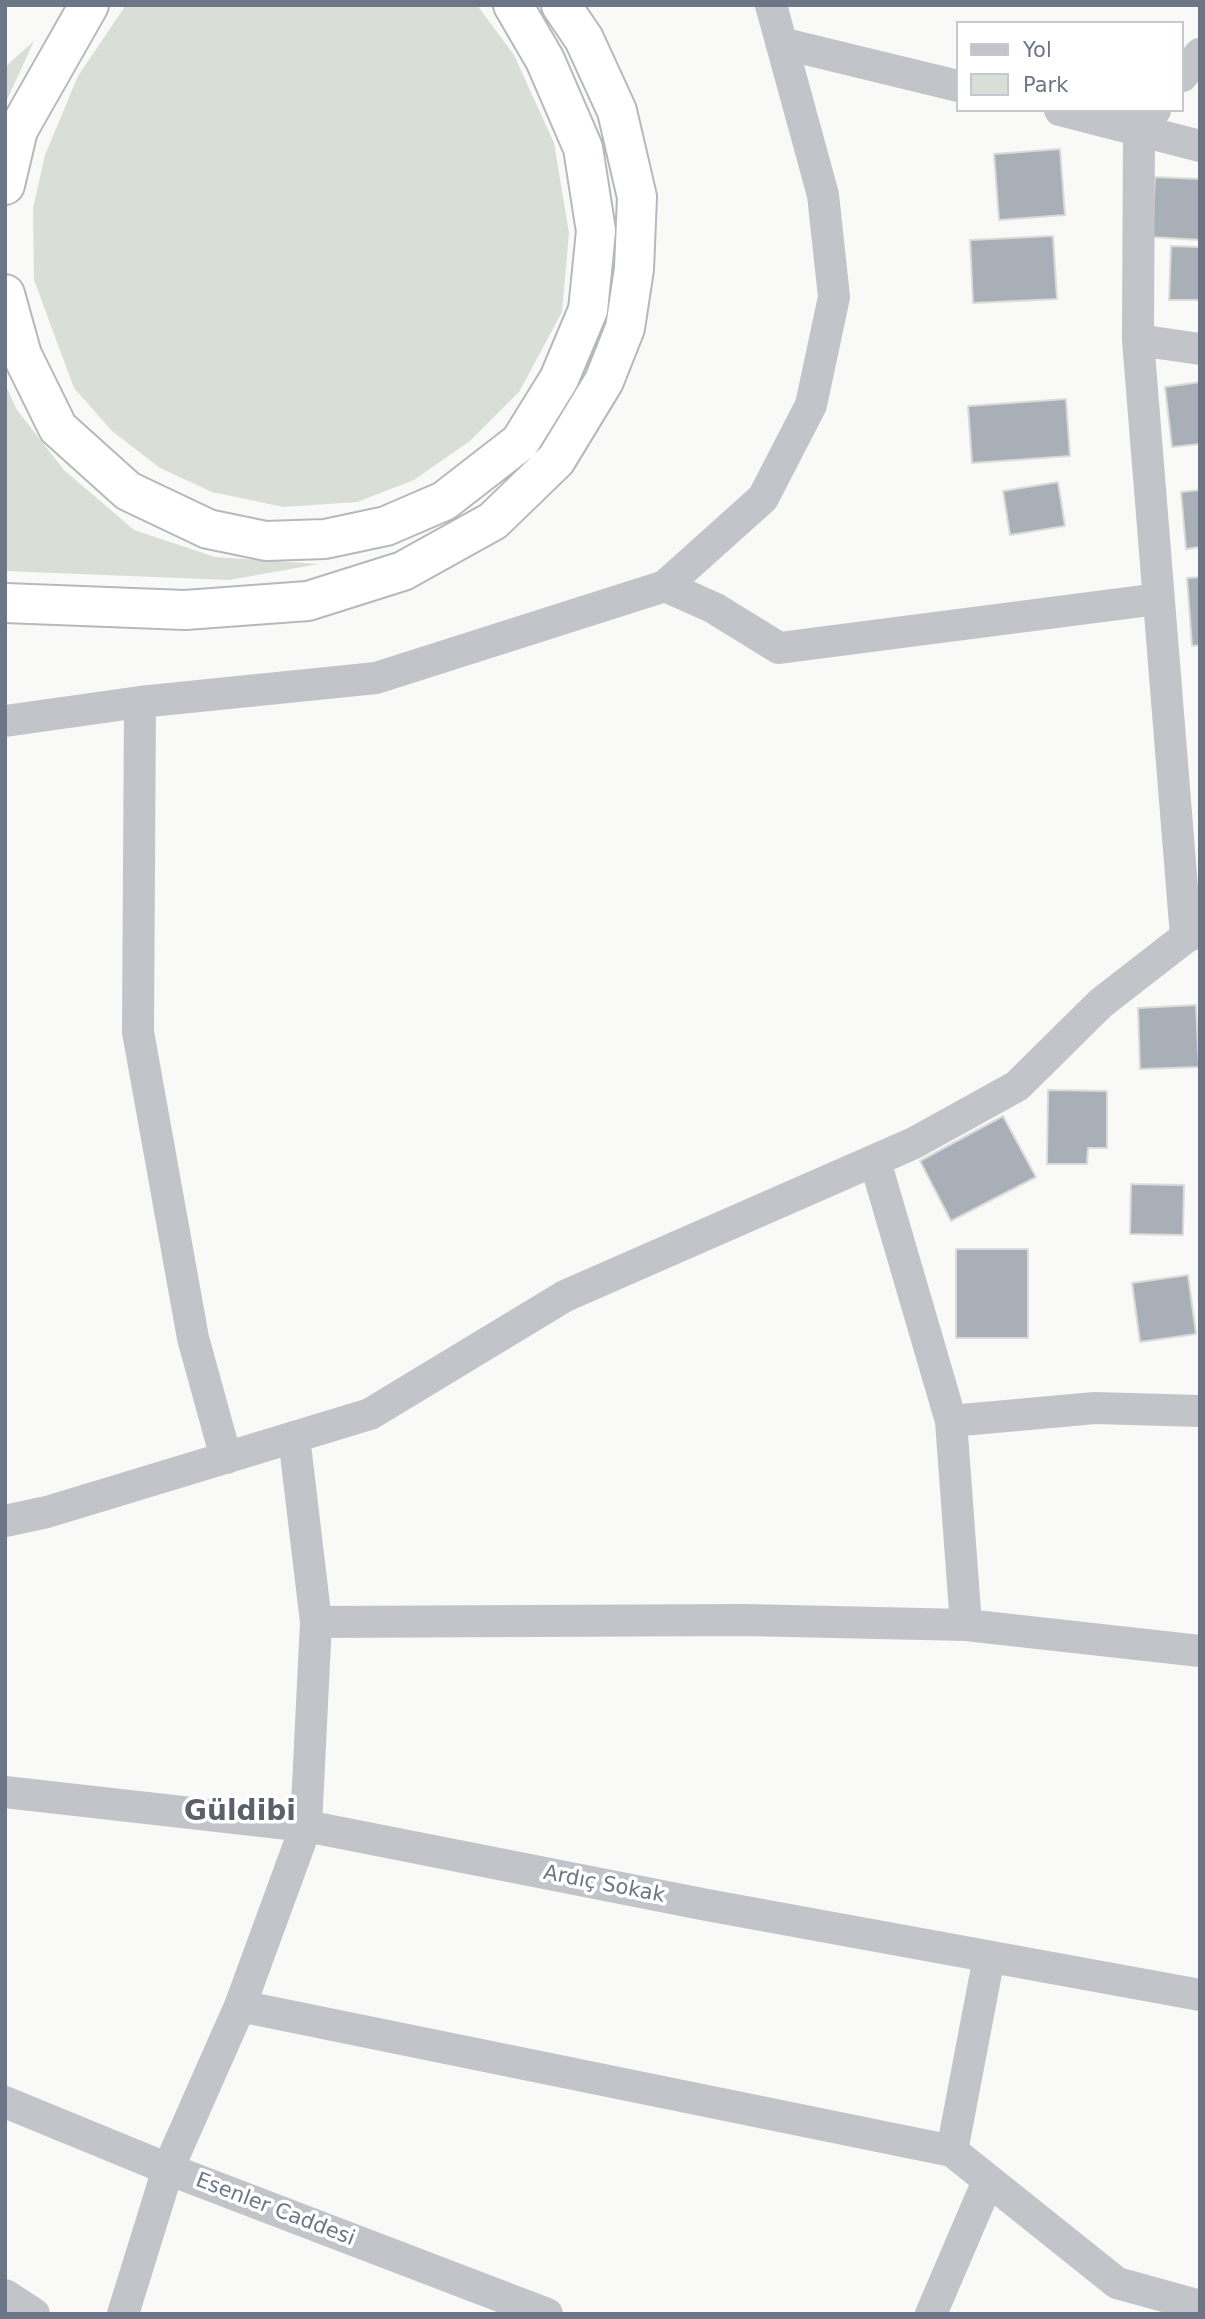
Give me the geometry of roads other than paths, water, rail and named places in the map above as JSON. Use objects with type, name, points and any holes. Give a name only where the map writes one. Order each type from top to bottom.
[{"type":"highway","points":[[5,185],[18,130],[89,5]]},
{"type":"highway","points":[[5,294],[22,355],[58,428],[128,491],[173,513],[208,529],[266,541],[325,539],[386,526],[444,501],[520,442],[558,379],[588,310],[596,231],[583,148],[545,60],[513,5]]},
{"type":"highway","points":[[5,603],[185,610],[308,601],[403,571],[493,521],[556,460],[604,380],[625,328],[634,269],[637,197],[617,111],[584,39],[561,5]]},
{"type":"street","points":[[5,721],[140,702],[376,678],[665,586],[763,498],[811,405],[834,297],[823,195],[772,5]]},
{"type":"street","points":[[781,43],[956,86]]},
{"type":"street","points":[[1184,74],[1200,54]]},
{"type":"street","points":[[1077,112],[1147,120],[1200,146]]},
{"type":"street","points":[[5,1521],[47,1512],[370,1414],[565,1296],[914,1143],[1017,1086],[1101,1003],[1193,934],[1158,599],[1138,340],[1147,120]]},
{"type":"street","points":[[1138,340],[1200,349]]},
{"type":"street","points":[[665,586],[714,608],[779,648],[1158,599]]},
{"type":"street","points":[[140,702],[138,1032],[193,1338],[226,1458]]},
{"type":"street","points":[[875,1161],[951,1420],[965,1625]]},
{"type":"street","points":[[951,1420],[1095,1408],[1200,1410]]},
{"type":"street","points":[[123,2314],[168,2169],[240,2006],[306,1826],[316,1622],[293,1437]]},
{"type":"street","points":[[316,1622],[746,1620],[965,1625],[1200,1651]]},
{"type":"street","name":"Ardıç Sokak","points":[[5,1792],[306,1826],[707,1905],[1200,1995]]},
{"type":"street","points":[[952,2151],[989,1956]]},
{"type":"street","points":[[240,2006],[952,2151],[1117,2283],[1200,2306]]},
{"type":"street","name":"Esenler Caddesi","points":[[5,2102],[168,2169],[547,2314]]},
{"type":"street","points":[[931,2314],[988,2181]]},
{"type":"street","points":[[5,2295],[34,2314]]},
{"type":"district","name":"Güldibi","points":[[240,1813]]}]
